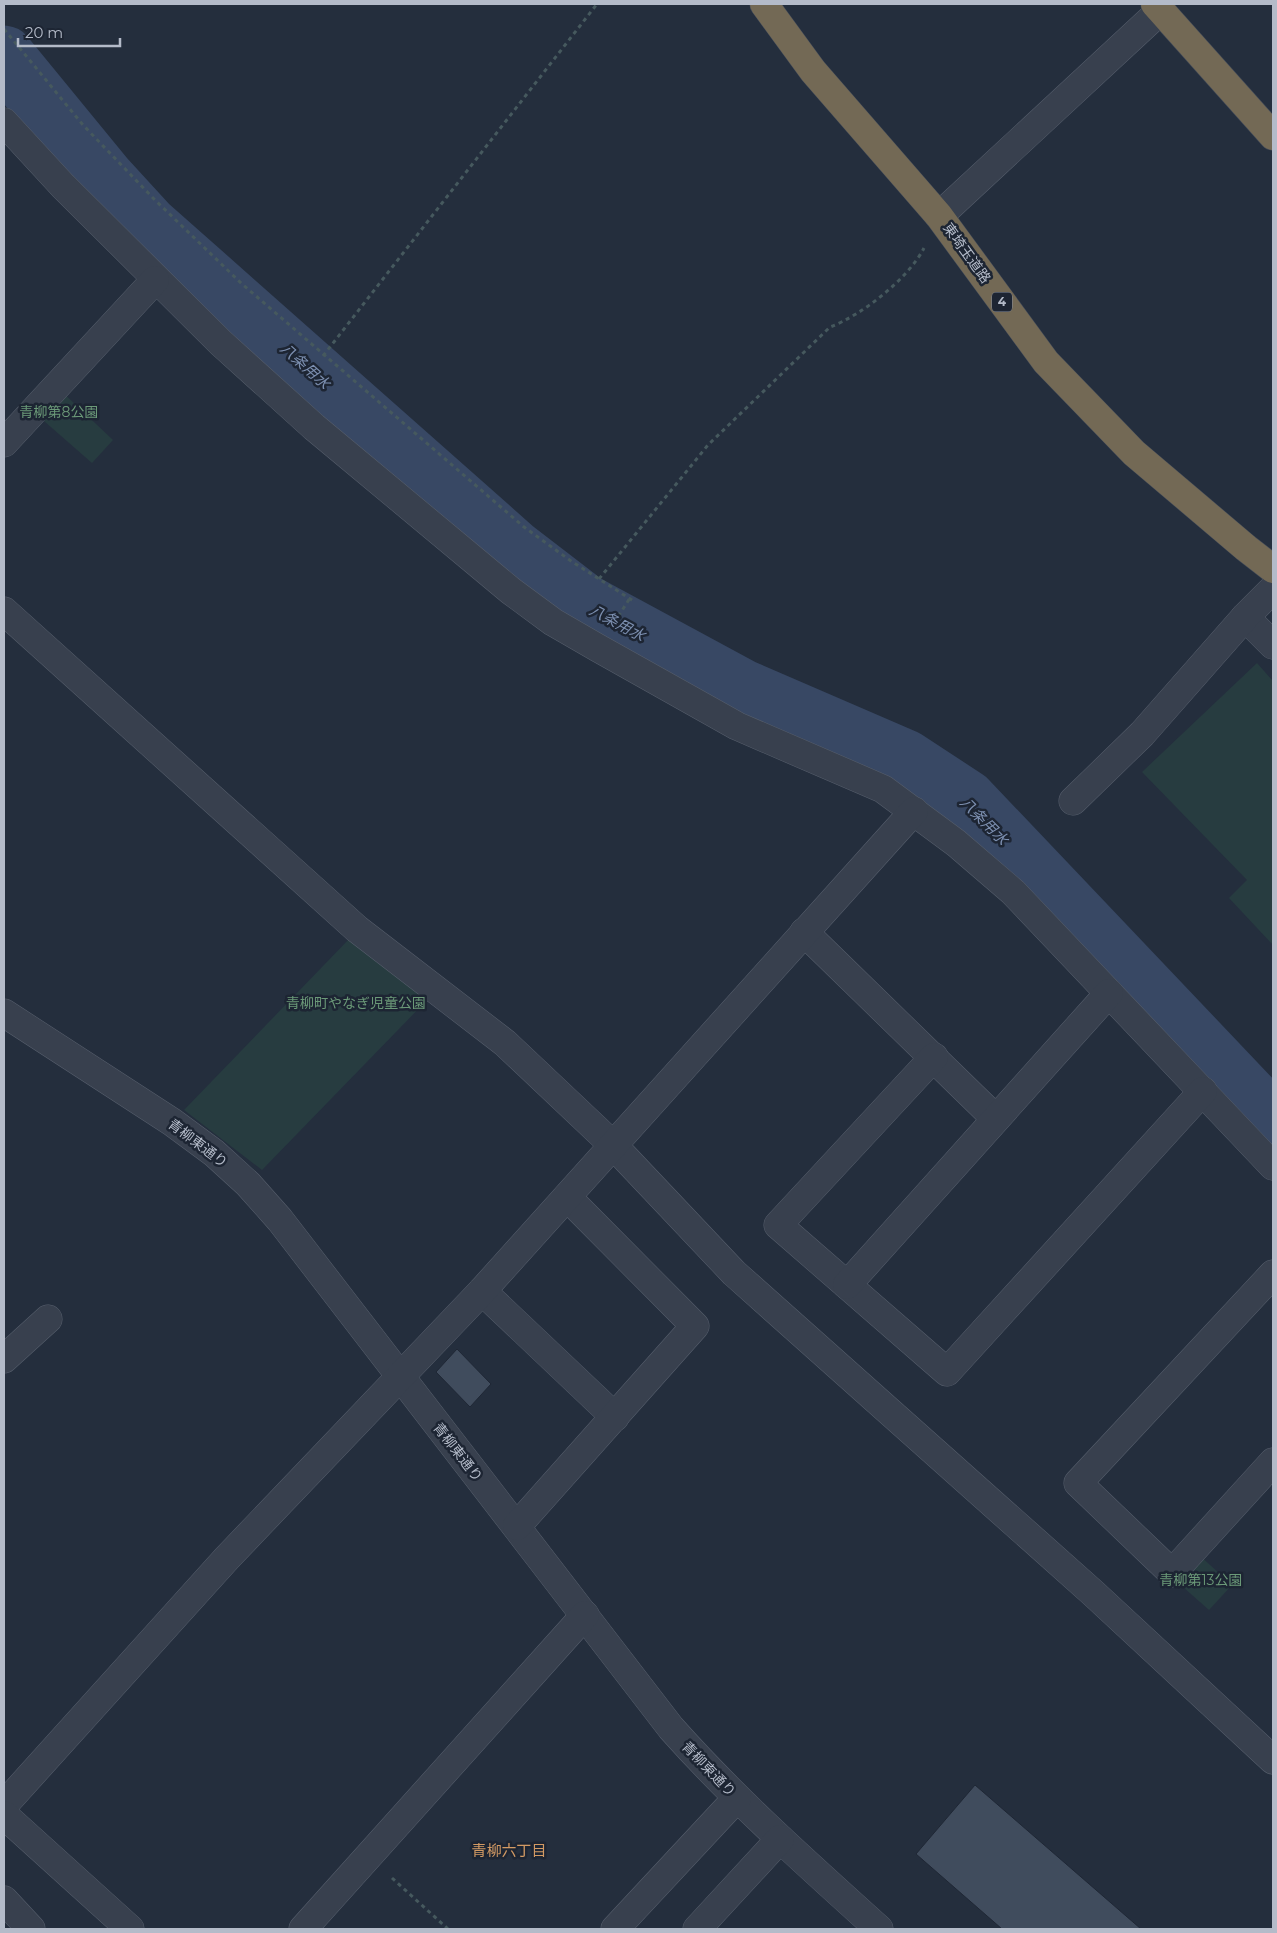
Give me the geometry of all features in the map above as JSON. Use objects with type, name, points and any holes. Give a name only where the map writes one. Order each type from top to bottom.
[{"type":"highway","name":"東埼玉道路","points":[[764,4],[813,71],[940,216],[1046,362],[1134,453],[1273,569]]},
{"type":"highway","points":[[1158,7],[1273,136]]},
{"type":"street","points":[[940,216],[1158,7]]},
{"type":"street","points":[[4,122],[155,280],[314,427],[511,591],[553,622],[657,683],[737,726],[883,788],[956,843],[1013,892],[1273,1166]]},
{"type":"street","points":[[4,443],[155,280]]},
{"type":"street","points":[[1074,801],[1142,734],[1245,617],[1273,589]]},
{"type":"street","points":[[4,611],[357,929],[505,1043],[613,1145],[734,1273],[1086,1587],[1273,1760]]},
{"type":"street","points":[[1245,617],[1273,645]]},
{"type":"street","points":[[4,1805],[226,1558],[401,1378],[482,1291],[914,811]]},
{"type":"street","points":[[804,932],[996,1118]]},
{"type":"street","points":[[847,1285],[1109,993]]},
{"type":"street","name":"青柳東通り","points":[[4,1013],[172,1122],[227,1165],[280,1220],[671,1728],[861,1924]]},
{"type":"street","points":[[934,1057],[778,1225],[947,1372],[1202,1092]]},
{"type":"street","points":[[517,1526],[695,1326],[567,1197]]},
{"type":"street","points":[[1273,1274],[1078,1484],[1172,1573],[1273,1462]]},
{"type":"street","points":[[482,1291],[615,1417]]},
{"type":"street","points":[[4,1359],[48,1318]]},
{"type":"street","points":[[303,1929],[585,1615]]},
{"type":"street","points":[[615,1929],[737,1798]]},
{"type":"street","points":[[4,1814],[130,1929]]},
{"type":"street","points":[[697,1929],[780,1839]]},
{"type":"street","points":[[4,1900],[30,1929]]},
{"type":"path","points":[[323,356],[597,4]]},
{"type":"path","points":[[4,29],[83,125],[154,199],[242,284],[524,528],[635,602]]},
{"type":"path","points":[[599,579],[708,445],[830,327],[846,321],[882,295],[919,258],[940,216]]},
{"type":"path","points":[[368,1856],[448,1929]]},
{"type":"green space","name":"青柳第8公園","points":[[59,389],[113,440],[92,463],[36,414]]},
{"type":"green space","points":[[1257,663],[1273,681],[1273,945],[1229,898],[1247,880],[1142,772]]},
{"type":"green space","name":"青柳町やなぎ児童公園","points":[[351,937],[430,997],[262,1170],[184,1110]]},
{"type":"green space","name":"青柳第13公園","points":[[1198,1554],[1232,1585],[1209,1610],[1174,1579]]},
{"type":"building","points":[[457,1349],[491,1384],[470,1407],[436,1372]]},
{"type":"building","points":[[975,1785],[1141,1929],[1002,1929],[916,1854]]},
{"type":"waterway","name":"八条用水","points":[[4,56],[104,178],[148,226],[515,551],[584,604],[743,690],[905,760],[966,800],[1273,1123]]},
{"type":"district","name":"青柳六丁目","points":[[509,1851]]}]
